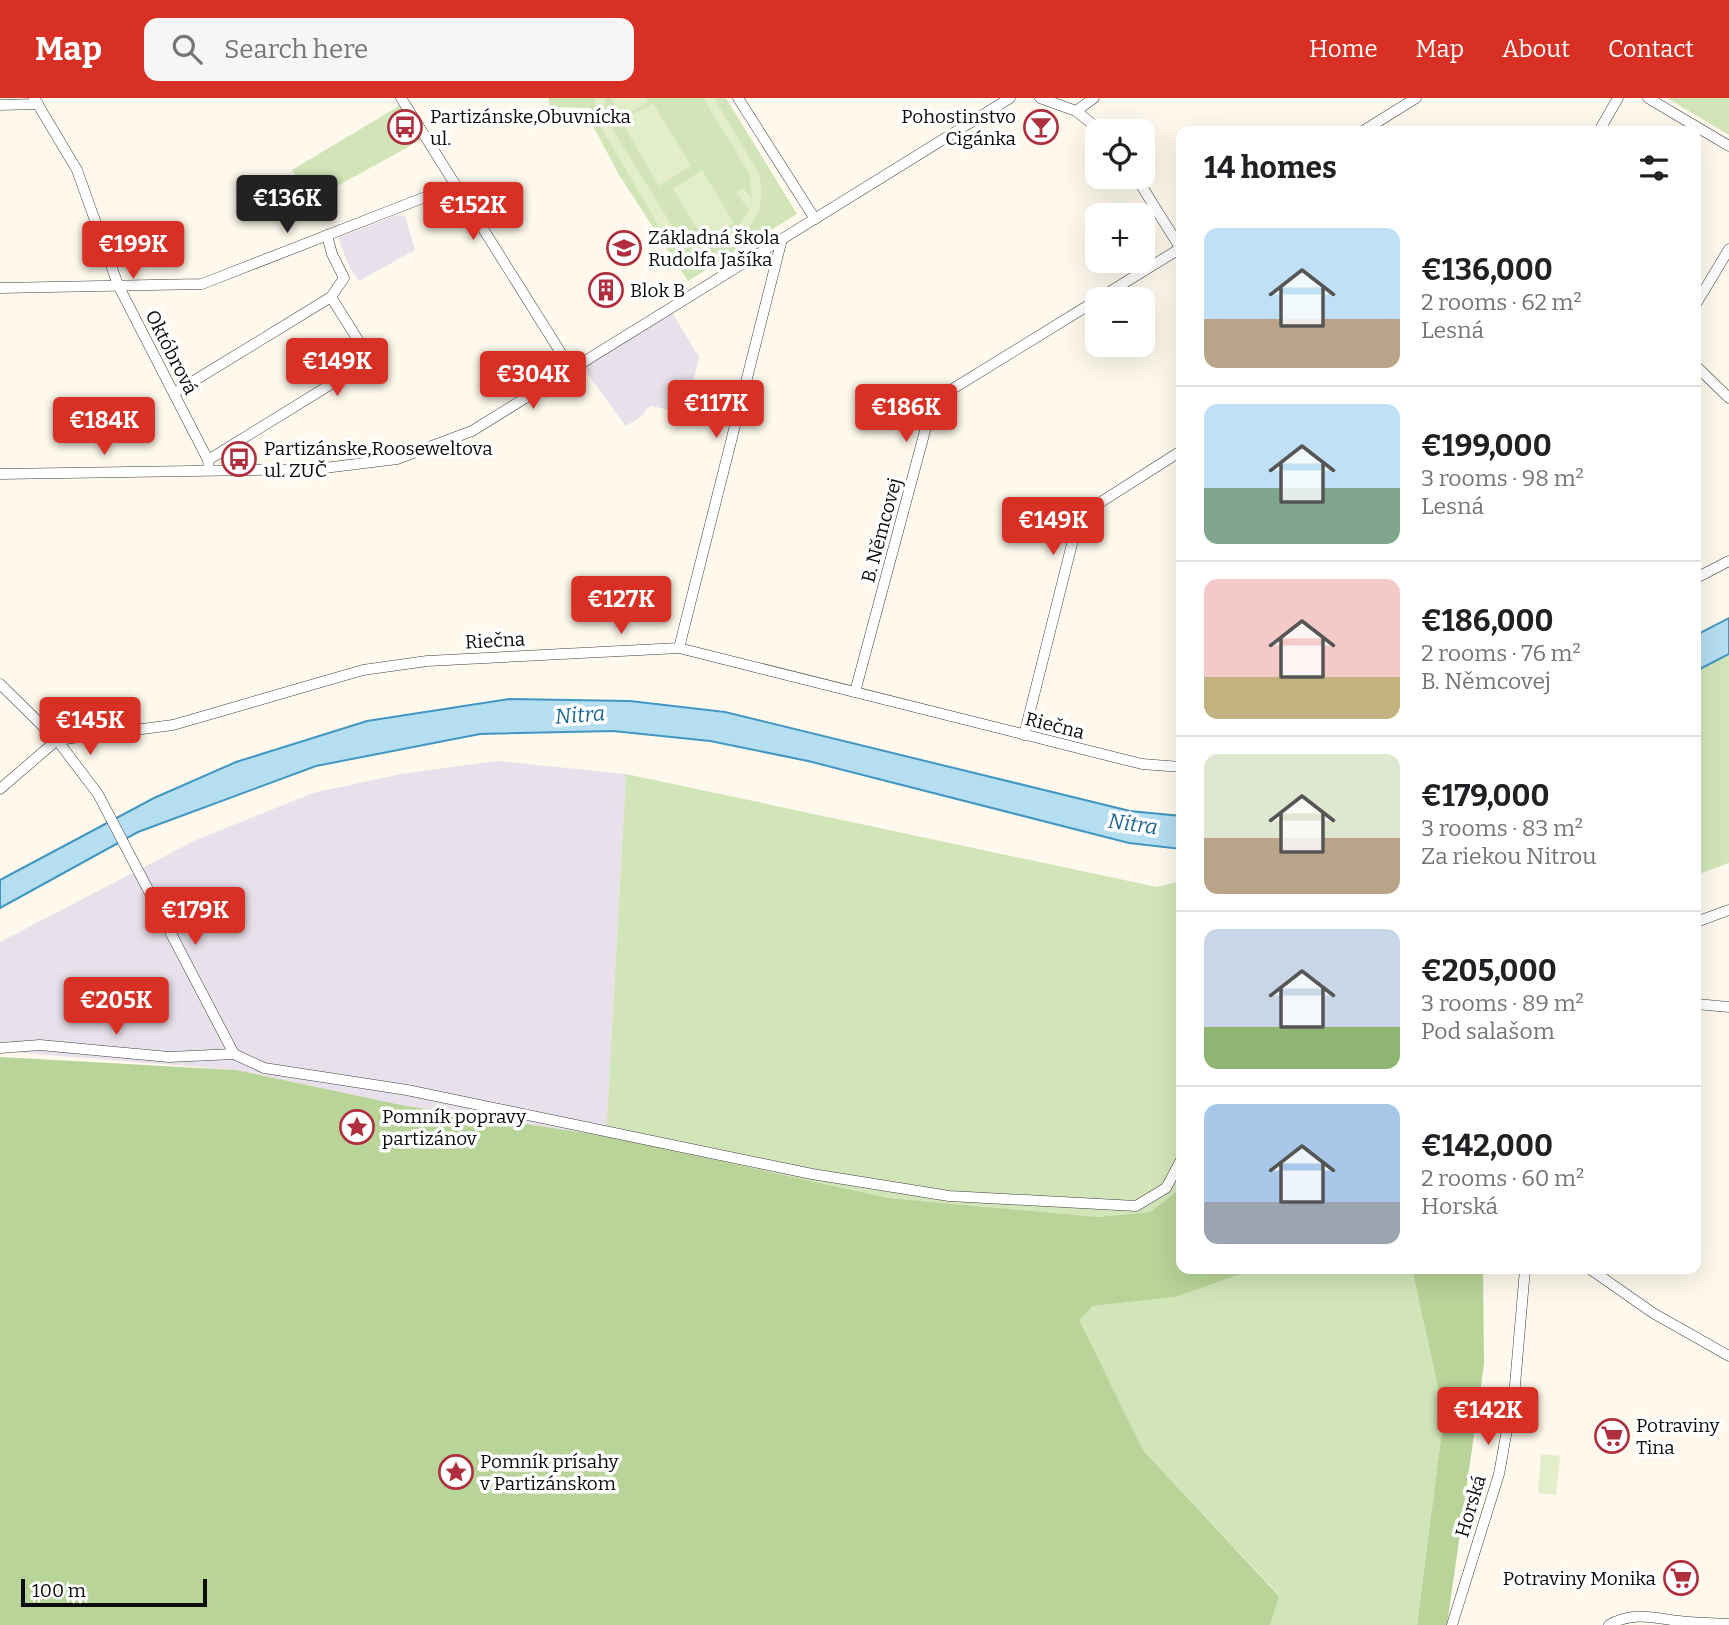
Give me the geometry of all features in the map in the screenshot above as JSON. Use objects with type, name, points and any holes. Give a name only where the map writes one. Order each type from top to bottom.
[{"type":"street","points":[[401,98],[571,369]]},
{"type":"street","points":[[738,98],[814,219]]},
{"type":"street","points":[[0,474],[209,465],[316,469],[397,459],[472,431],[1010,98]]},
{"type":"street","points":[[1040,98],[1076,111],[1086,119]]},
{"type":"street","points":[[1076,111],[1094,98]]},
{"type":"street","points":[[1371,126],[1416,98]]},
{"type":"street","points":[[1602,126],[1618,98]]},
{"type":"street","points":[[1648,98],[1695,126]]},
{"type":"street","points":[[0,105],[36,101]]},
{"type":"street","name":"Októbrová","points":[[36,101],[77,170],[118,285],[209,465]]},
{"type":"street","points":[[1701,129],[1729,146]]},
{"type":"street","points":[[0,288],[202,284],[456,185]]},
{"type":"street","points":[[1144,189],[1176,240]]},
{"type":"street","points":[[174,394],[331,297],[344,278],[332,254],[327,235]]},
{"type":"street","points":[[679,648],[782,239]]},
{"type":"street","points":[[1701,296],[1729,249]]},
{"type":"street","name":"B. Němcovej","points":[[1117,287],[1176,251]]},
{"type":"street","points":[[209,465],[362,365],[366,359],[363,348],[331,297]]},
{"type":"street","name":"B. Němcovej","points":[[855,692],[933,401],[1085,306]]},
{"type":"street","points":[[1701,371],[1729,398]]},
{"type":"street","points":[[1024,735],[1079,516],[1176,454]]},
{"type":"street","points":[[1701,575],[1729,561]]},
{"type":"street","name":"Riečna","points":[[57,740],[173,725],[363,670],[427,661],[679,648],[1142,764],[1176,767]]},
{"type":"street","points":[[0,684],[57,740],[98,794],[234,1054]]},
{"type":"street","points":[[0,789],[57,740]]},
{"type":"street","points":[[1701,920],[1729,910]]},
{"type":"street","points":[[1701,1004],[1729,1007]]},
{"type":"street","points":[[0,1048],[40,1045],[169,1057],[234,1054],[264,1068],[407,1090],[812,1174],[949,1196],[1136,1206],[1166,1188],[1176,1169]]},
{"type":"street","name":"Horská","points":[[1451,1625],[1499,1474],[1514,1385],[1525,1274]]},
{"type":"street","points":[[1597,1274],[1653,1313],[1729,1356]]},
{"type":"street","points":[[1609,1625],[1618,1619],[1639,1615],[1729,1624]]},
{"type":"shaded area","points":[[397,215],[405,216],[415,250],[359,281],[350,268],[338,238]]},
{"type":"shaded area","points":[[672,313],[699,357],[685,414],[652,406],[626,426],[583,368]]},
{"type":"shaded area","points":[[497,761],[626,774],[606,1136],[406,1106],[236,1070],[0,1051],[0,942],[196,840],[313,793],[401,774]]},
{"type":"green space","points":[[549,98],[726,98],[797,214],[688,281],[619,175],[592,124],[591,108],[549,107]]},
{"type":"green space","points":[[595,98],[605,98],[604,111],[608,122],[671,224],[686,235],[704,240],[673,189],[702,170],[734,223],[710,239],[723,236],[733,229],[749,210],[736,192],[743,188],[752,199],[749,173],[703,98],[714,98],[757,170],[761,189],[760,206],[754,221],[730,242],[697,247],[678,242],[671,246],[600,126],[595,111]]},
{"type":"green space","points":[[611,98],[646,98],[648,102],[622,117]]},
{"type":"green space","points":[[1667,98],[1729,98],[1729,135]]},
{"type":"green space","points":[[409,100],[430,135],[312,200],[292,170]]},
{"type":"green space","points":[[653,103],[691,166],[659,186],[621,121]]},
{"type":"green space","points":[[1729,654],[1729,863],[1701,873],[1701,669]]},
{"type":"green space","points":[[626,774],[1157,887],[1176,882],[1176,1192],[1150,1212],[1098,1217],[889,1198],[606,1136]]},
{"type":"green space","points":[[0,1057],[236,1070],[406,1106],[606,1136],[889,1198],[1098,1217],[1150,1212],[1176,1192],[1176,1274],[1241,1274],[1176,1297],[1093,1306],[1079,1320],[1143,1450],[1279,1596],[1270,1625],[0,1625]]},
{"type":"green space","points":[[1241,1274],[1413,1274],[1444,1415],[1417,1625],[1270,1625],[1279,1595],[1143,1450],[1078,1320],[1093,1306],[1176,1297]]},
{"type":"green space","points":[[1413,1274],[1483,1274],[1484,1364],[1447,1625],[1417,1625],[1444,1415]]},
{"type":"green space","points":[[1541,1454],[1560,1456],[1556,1495],[1538,1493]]},
{"type":"water","points":[[1729,618],[1729,654],[1701,668],[1701,632]]},
{"type":"water","name":"Nitra","points":[[509,699],[630,701],[725,712],[1130,811],[1176,816],[1176,848],[1129,843],[808,761],[710,741],[613,731],[480,734],[316,766],[138,832],[0,908],[0,880],[154,798],[236,762],[367,721]]},
{"type":"place","name":"Partizánske,Obuvnícka ul.","points":[[405,127]]},
{"type":"place","name":"Pohostinstvo Cigánka","points":[[1041,127]]},
{"type":"place","name":"Základná škola Rudolfa Jašíka","points":[[624,248]]},
{"type":"place","name":"Blok B","points":[[606,290]]},
{"type":"place","name":"Partizánske,Rooseweltova ul. ZUČ","points":[[239,459]]},
{"type":"place","name":"Pomník popravy partizánov","points":[[357,1127]]},
{"type":"place","name":"Potraviny Tina","points":[[1612,1436]]},
{"type":"place","name":"Pomník prísahy v Partizánskom","points":[[456,1472]]},
{"type":"place","name":"Potraviny Monika","points":[[1681,1578]]}]
